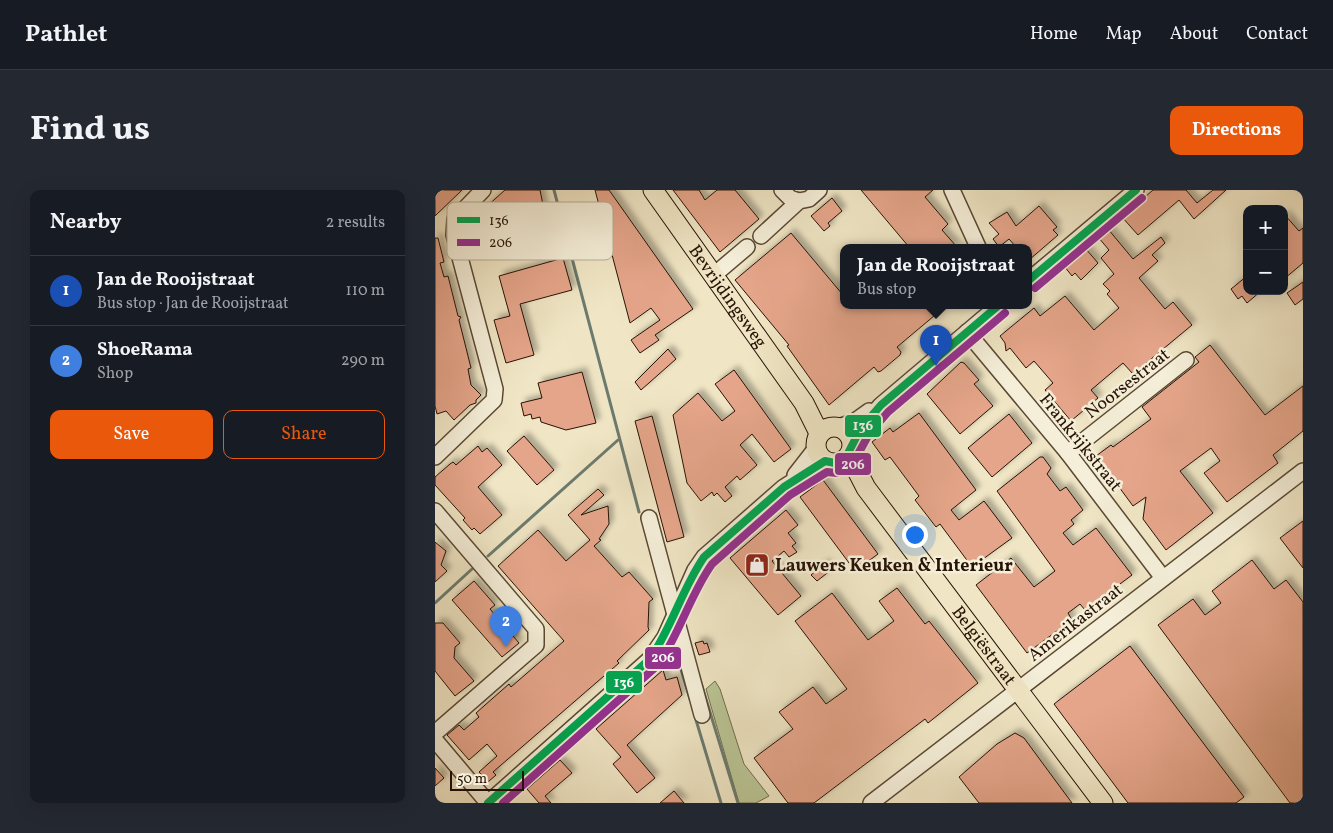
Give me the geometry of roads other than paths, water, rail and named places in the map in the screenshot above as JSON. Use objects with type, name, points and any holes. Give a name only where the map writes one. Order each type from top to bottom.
[{"type":"main road","name":"Bevrijdingsweg","points":[[653,190],[833,445]]},
{"type":"main road","name":"Belgiëstraat","points":[[833,445],[1103,803]]},
{"type":"street","points":[[471,202],[483,190]]},
{"type":"street","points":[[782,190],[790,198],[799,201],[809,199],[819,190]]},
{"type":"street","points":[[952,190],[977,244]]},
{"type":"street","points":[[1032,277],[1136,190]]},
{"type":"street","points":[[761,236],[799,201]]},
{"type":"street","points":[[713,275],[747,248]]},
{"type":"street","points":[[435,457],[494,400],[495,389],[461,260]]},
{"type":"street","points":[[435,740],[488,803],[639,671],[665,637],[695,570],[703,557],[994,309]]},
{"type":"street","name":"Frankrijkstraat","points":[[967,332],[1068,453],[1163,578]]},
{"type":"street","name":"Noorsestraat","points":[[1068,453],[1187,360]]},
{"type":"street","name":"Amerikastraat","points":[[871,803],[1303,472]]},
{"type":"street","points":[[435,511],[536,629],[535,645],[435,733]]},
{"type":"street","points":[[649,518],[674,617],[702,715]]},
{"type":"waterway","points":[[554,190],[557,202]]},
{"type":"waterway","points":[[572,260],[639,512]]},
{"type":"waterway","points":[[488,556],[618,440]]},
{"type":"waterway","points":[[435,603],[472,569]]},
{"type":"waterway","points":[[676,653],[690,699]]},
{"type":"waterway","points":[[697,670],[738,803]]},
{"type":"waterway","points":[[696,720],[721,803]]},
{"type":"place","name":"Jan de Rooijstraat","points":[[936,366]]},
{"type":"place","name":"Lauwers Keuken & Interieur","points":[[757,565]]},
{"type":"place","name":"ShoeRama","points":[[506,647]]}]
